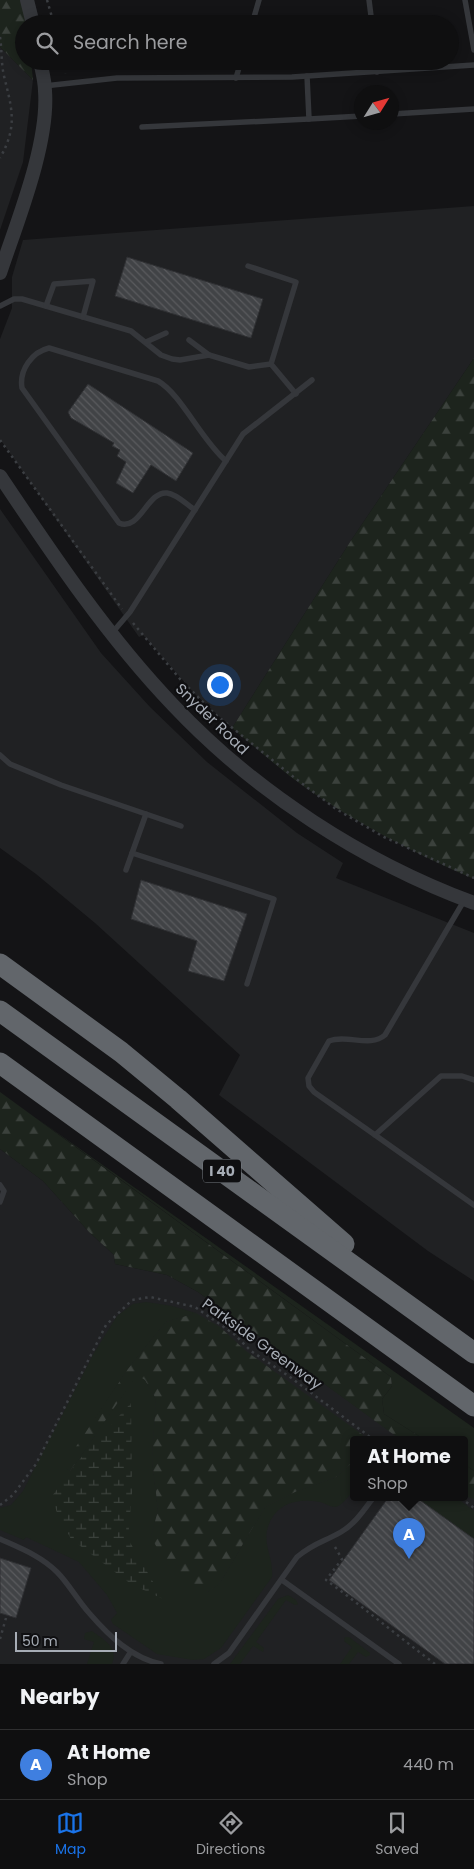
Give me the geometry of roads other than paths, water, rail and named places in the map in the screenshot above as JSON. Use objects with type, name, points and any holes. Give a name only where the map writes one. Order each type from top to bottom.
[{"type":"highway","points":[[0,964],[121,1052],[178,1099],[444,1331]]},
{"type":"highway","name":"I 40","points":[[0,1011],[474,1353]]},
{"type":"highway","points":[[0,1064],[474,1406]]},
{"type":"street","points":[[27,0],[31,15]]},
{"type":"street","points":[[0,273],[31,181],[43,126],[44,86],[41,70]]},
{"type":"street","name":"Snyder Road","points":[[0,476],[112,633],[173,706],[227,758],[284,800],[341,838],[440,890],[469,901]]},
{"type":"street","points":[[0,485],[15,498]]},
{"type":"lane","points":[[255,15],[259,0]]},
{"type":"lane","points":[[369,0],[371,15]]},
{"type":"lane","points":[[465,0],[474,50]]},
{"type":"lane","points":[[459,66],[474,65]]},
{"type":"lane","points":[[236,78],[238,70]]},
{"type":"lane","points":[[44,86],[117,78],[236,78],[405,70]]},
{"type":"lane","points":[[307,76],[309,120]]},
{"type":"lane","points":[[399,113],[474,108]]},
{"type":"lane","points":[[142,127],[354,117]]},
{"type":"lane","points":[[248,266],[296,282],[271,364]]},
{"type":"lane","points":[[44,306],[54,284],[93,281],[83,317]]},
{"type":"lane","points":[[0,306],[14,299],[83,317],[131,332],[161,355],[172,359],[180,360],[209,355]]},
{"type":"lane","points":[[146,342],[166,333]]},
{"type":"lane","points":[[189,340],[209,355],[249,367],[271,364]]},
{"type":"lane","points":[[195,510],[168,493],[155,498],[134,521],[127,524],[119,523],[22,388],[20,380],[31,358],[39,350],[49,348],[158,382],[172,394],[214,450],[226,461]]},
{"type":"lane","points":[[271,364],[296,394]]},
{"type":"lane","points":[[112,633],[127,616],[243,434],[312,380]]},
{"type":"lane","points":[[0,755],[10,764],[61,786],[181,826]]},
{"type":"lane","points":[[126,870],[146,814]]},
{"type":"lane","points":[[132,854],[274,899],[247,984]]},
{"type":"lane","points":[[469,901],[385,1035],[375,1041],[341,1037],[329,1040],[308,1078],[309,1086],[314,1092],[474,1205]]},
{"type":"lane","points":[[375,1135],[441,1076],[462,1076],[474,1080]]},
{"type":"lane","points":[[0,1185],[4,1191],[0,1202]]},
{"type":"lane","points":[[214,1664],[229,1653],[297,1557],[311,1545],[340,1533],[354,1523],[371,1501]]},
{"type":"lane","points":[[0,1539],[35,1555],[57,1572],[90,1615],[130,1653],[149,1662],[161,1664]]},
{"type":"lane","points":[[282,1580],[399,1664]]},
{"type":"lane","points":[[123,1664],[130,1653]]},
{"type":"place","name":"At Home","points":[[409,1559]]}]
